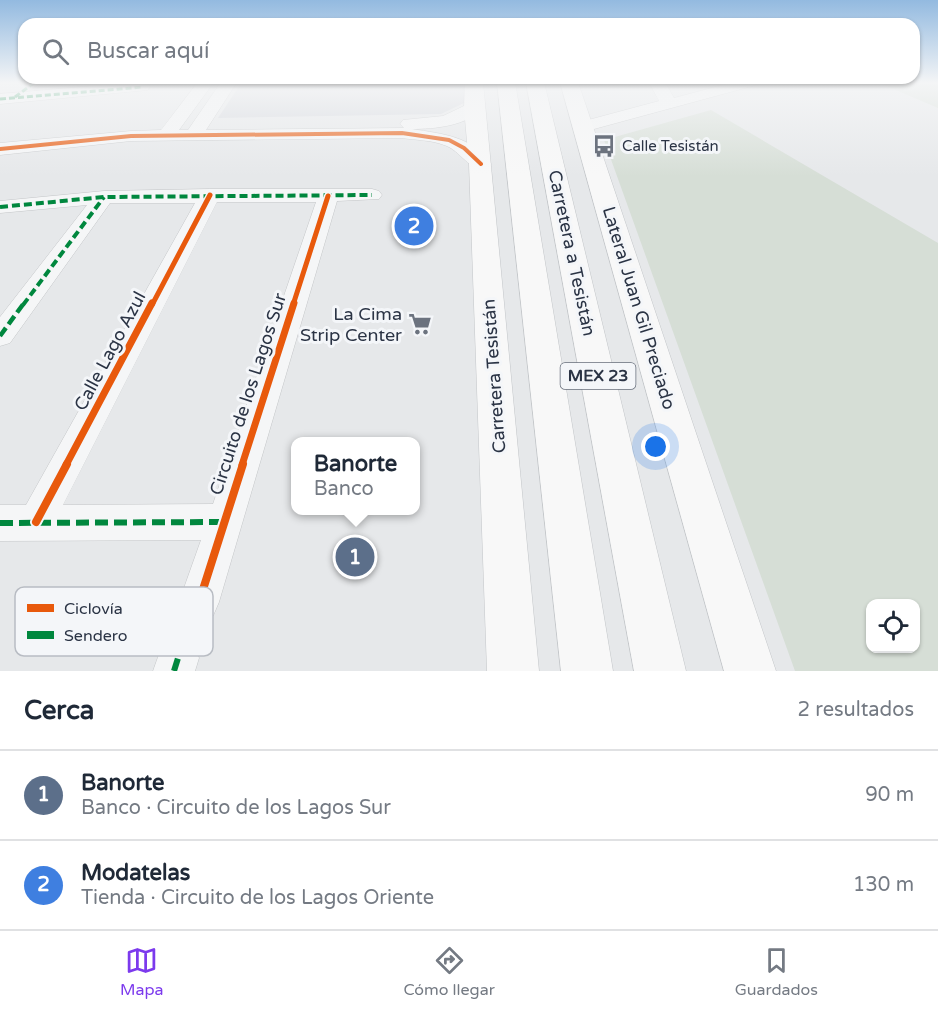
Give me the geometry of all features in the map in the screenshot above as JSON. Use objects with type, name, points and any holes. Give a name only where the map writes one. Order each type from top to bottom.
[{"type":"main road","name":"Carretera Tesistán","points":[[476,113],[513,671]]},
{"type":"main road","points":[[481,164],[490,154],[506,113]]},
{"type":"main road","name":"Carretera a Tesistán","points":[[519,113],[587,671]]},
{"type":"main road","name":"Carretera a Tesistán","points":[[524,113],[575,267],[660,671]]},
{"type":"main road","name":"Lateral Juan Gil Preciado","points":[[579,113],[750,671]]},
{"type":"main road","points":[[575,267],[603,276],[619,290],[695,539],[727,595]]},
{"type":"street","points":[[0,149],[170,130],[183,113]]},
{"type":"street","points":[[197,129],[208,113]]},
{"type":"street","points":[[0,140],[112,128],[380,129],[437,122],[466,113]]},
{"type":"street","points":[[583,128],[636,113]]},
{"type":"street","points":[[380,129],[449,140],[465,148],[481,164]]},
{"type":"street","name":"Calle Lago Azul","points":[[36,522],[210,195]]},
{"type":"street","points":[[0,207],[104,197],[372,195]]},
{"type":"street","name":"Circuito de los Lagos Sur","points":[[204,587],[328,196]]},
{"type":"street","points":[[0,336],[104,197]]},
{"type":"street","points":[[0,523],[223,522]]},
{"type":"shaded area","points":[[221,113],[442,113],[441,114],[218,118]]},
{"type":"shaded area","points":[[699,113],[717,113],[938,243],[938,671],[795,671],[604,140]]},
{"type":"marked path","points":[[0,207],[104,197],[372,195]]},
{"type":"marked path","points":[[0,336],[104,197]]},
{"type":"marked path","points":[[0,523],[223,522]]},
{"type":"marked path","points":[[174,671],[178,658]]},
{"type":"cycle path","points":[[0,149],[131,136],[402,133],[449,140],[464,148],[481,164]]},
{"type":"cycle path","points":[[36,522],[210,195]]},
{"type":"cycle path","points":[[204,587],[328,196]]},
{"type":"place","name":"Calle Tesistán","points":[[604,146]]},
{"type":"place","name":"Modatelas","points":[[414,226]]},
{"type":"place","name":"La Cima Strip Center","points":[[420,324]]},
{"type":"place","name":"Banorte","points":[[355,557]]}]
